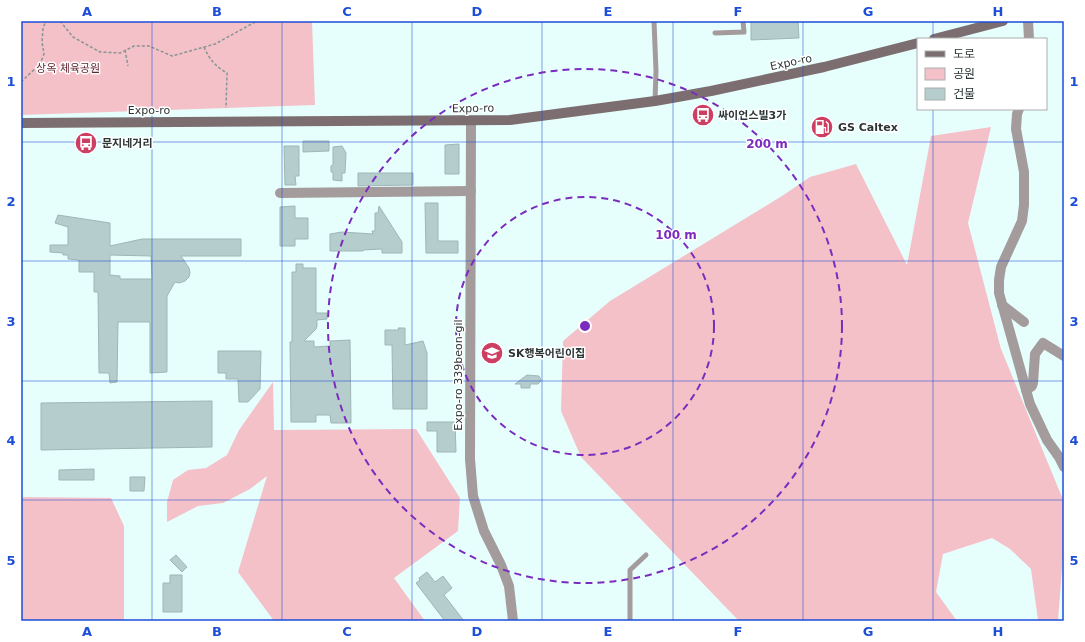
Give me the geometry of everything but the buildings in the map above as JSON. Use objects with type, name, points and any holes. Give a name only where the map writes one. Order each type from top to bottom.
[{"type":"main road","points":[[938,38],[1003,21]]},
{"type":"main road","name":"Expo-ro","points":[[21,123],[510,120],[655,101],[711,91],[824,68],[917,43]]},
{"type":"street","points":[[1028,21],[1029,38]]},
{"type":"street","points":[[1018,110],[1016,129],[1024,172],[1024,205],[1022,221],[1001,267],[999,286],[1002,305],[1030,404],[1047,440],[1064,467]]},
{"type":"street","name":"Expo-ro 339beon-gil","points":[[471,121],[470,459],[473,496],[484,531],[501,565],[509,586],[513,621]]},
{"type":"street","points":[[280,193],[471,191]]},
{"type":"street","points":[[1002,305],[1024,322]]},
{"type":"street","points":[[1026,390],[1032,386],[1035,354],[1043,343],[1064,356]]},
{"type":"lane","points":[[654,21],[656,71],[655,101]]},
{"type":"lane","points":[[715,33],[744,32],[743,21]]},
{"type":"lane","points":[[630,621],[630,570],[646,555]]},
{"type":"path","points":[[21,82],[40,64],[44,54],[43,28],[46,21]]},
{"type":"path","points":[[60,21],[73,37],[100,52],[120,53],[134,46],[149,46],[172,56],[215,44],[257,21]]},
{"type":"path","points":[[204,47],[208,57],[220,69],[227,73],[226,108]]},
{"type":"path","points":[[125,50],[128,66]]},
{"type":"green space","name":"상옥 체육공원","points":[[21,21],[312,21],[315,105],[21,115]]},
{"type":"green space","points":[[991,127],[968,223],[1001,349],[1064,502],[1064,541],[1058,621],[1038,620],[1031,569],[1010,549],[992,538],[943,554],[936,592],[957,621],[739,621],[581,457],[561,411],[563,341],[610,301],[782,196],[810,177],[856,164],[907,265],[931,136]]},
{"type":"green space","points":[[273,382],[274,430],[416,429],[460,498],[458,531],[394,578],[425,621],[274,621],[238,572],[267,476],[250,489],[223,503],[198,506],[167,522],[167,502],[173,480],[188,470],[206,468],[227,455],[239,430]]},
{"type":"green space","points":[[21,497],[111,498],[124,526],[124,621],[21,621]]},
{"type":"place","name":"싸이언스빌3가","points":[[703,115]]},
{"type":"place","name":"GS Caltex","points":[[822,127]]},
{"type":"place","name":"문지네거리","points":[[86,143]]},
{"type":"place","name":"SK행복어린이집","points":[[492,353]]}]
